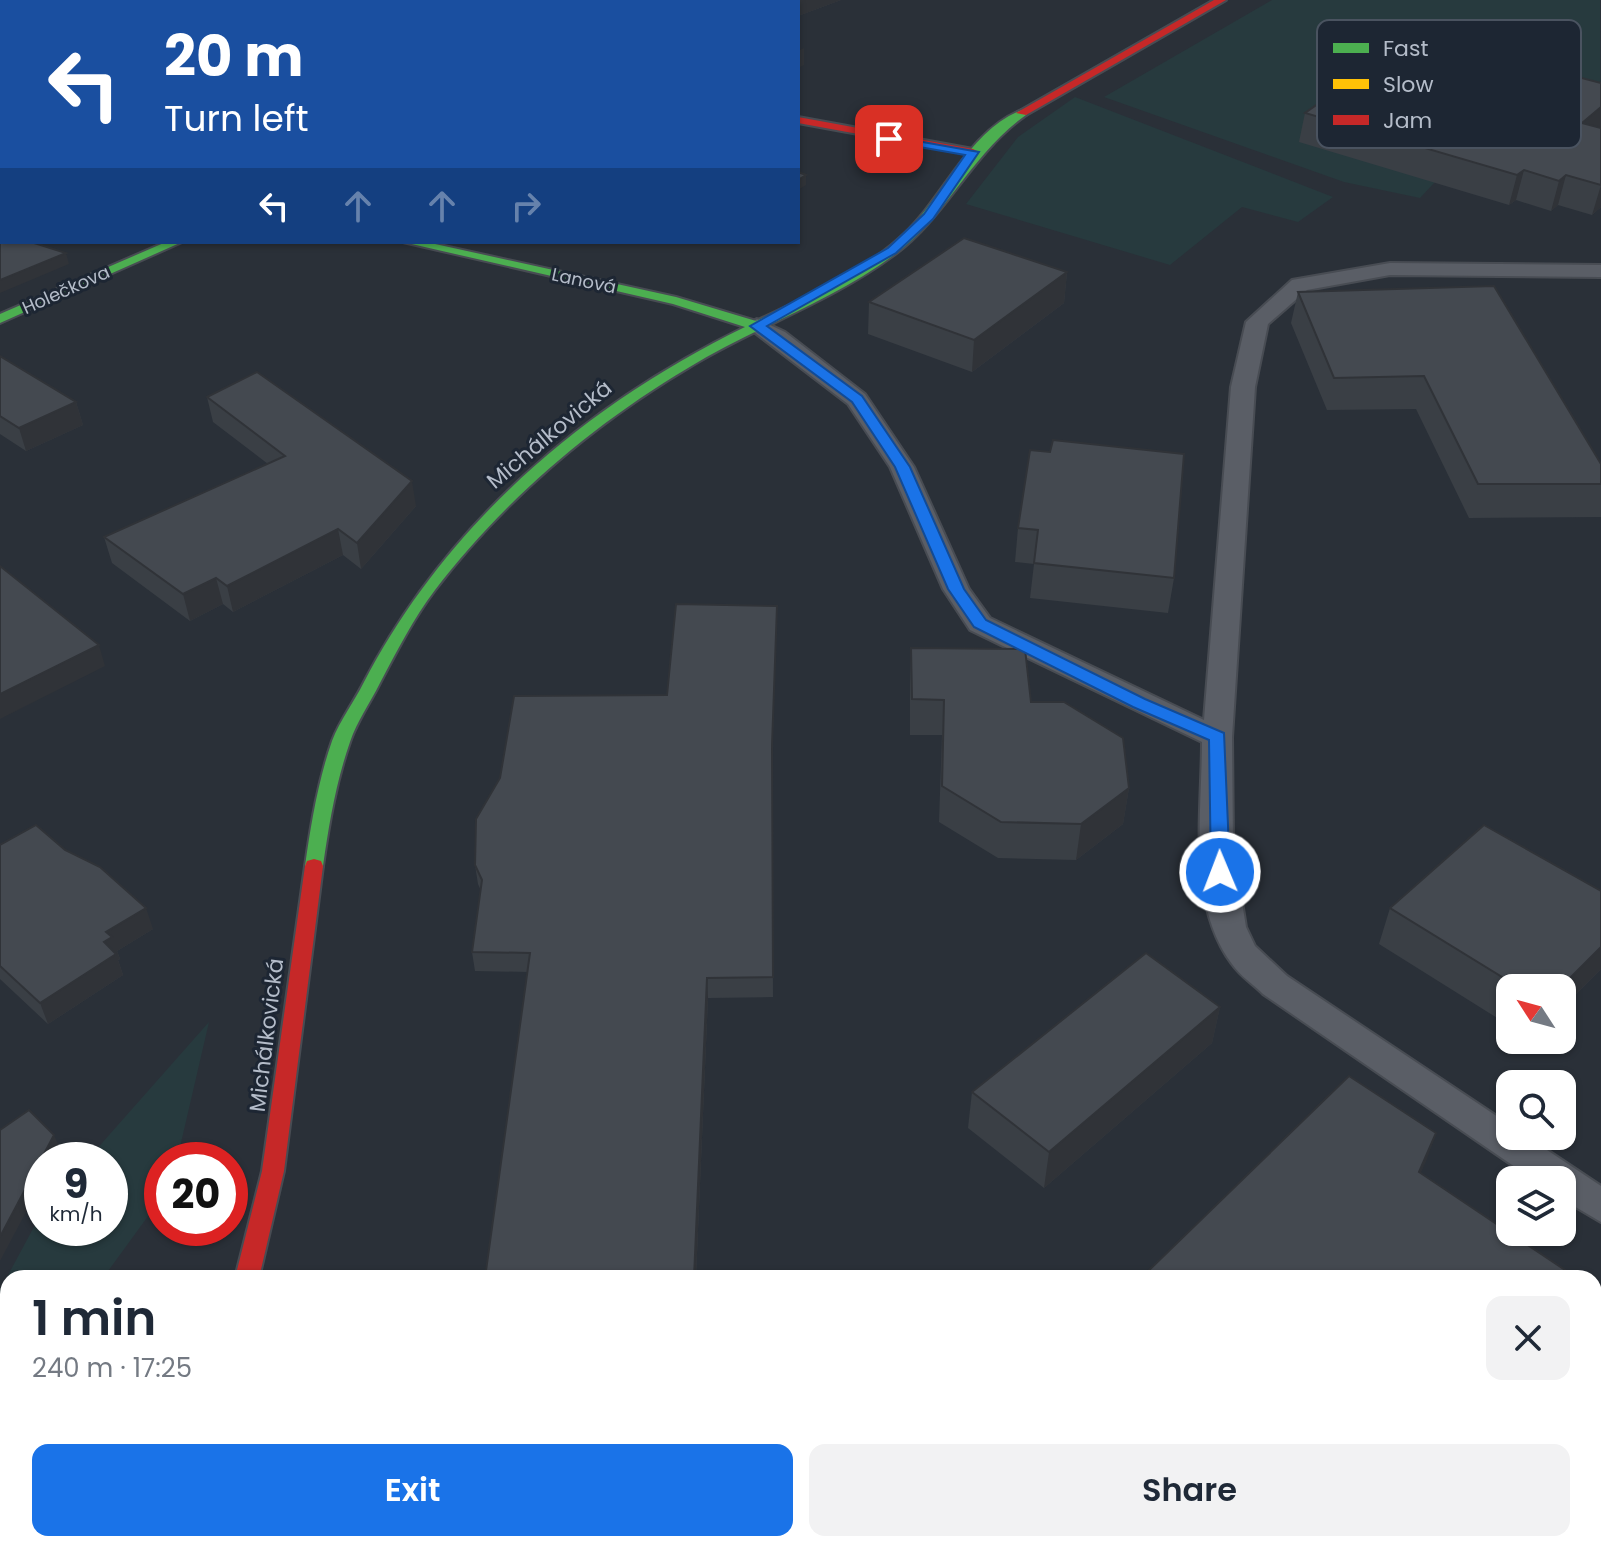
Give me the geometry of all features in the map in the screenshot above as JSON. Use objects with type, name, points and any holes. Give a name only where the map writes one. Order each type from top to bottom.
[{"type":"street","name":"Michálkovická","points":[[249,1270],[273,1171],[321,814],[342,740],[389,647],[451,559],[537,473],[638,392],[892,251],[929,216],[973,152],[1021,112],[1221,0]]},
{"type":"street","points":[[800,120],[973,152]]},
{"type":"street","name":"Holečkova","points":[[0,319],[171,244]]},
{"type":"street","name":"Lanová","points":[[418,244],[676,301],[757,326]]},
{"type":"street","name":"Michálkovická","points":[[231,1270],[273,1171]]},
{"type":"lane","points":[[1601,271],[1390,269],[1300,285],[1257,322],[1243,387],[1217,737],[1220,872],[1225,910],[1240,952],[1275,985],[1601,1206]]},
{"type":"lane","points":[[757,326],[787,344],[857,399],[902,467],[956,589],[980,624],[1139,703],[1217,737]]},
{"type":"green space","points":[[1272,0],[1600,0],[1601,186],[1435,182],[1420,198],[1344,182],[1104,97]]},
{"type":"green space","points":[[1075,97],[1333,197],[1298,222],[1242,207],[1170,265],[966,204],[1018,137]]},
{"type":"green space","points":[[209,1022],[181,1142],[144,1142],[144,1222],[128,1244],[128,1142],[103,1142]]},
{"type":"green space","points":[[24,1245],[126,1246],[109,1270],[11,1270]]},
{"type":"building","points":[[1581,78],[1601,83],[1601,107],[1582,123],[1601,128],[1601,185],[1566,175],[1559,181],[1524,170],[1517,175],[1425,148],[1581,148]]},
{"type":"building","points":[[1317,105],[1317,117],[1305,113]]},
{"type":"building","points":[[964,238],[1067,272],[974,340],[869,302]]},
{"type":"building","points":[[0,244],[37,244],[66,253],[0,280]]},
{"type":"building","points":[[1494,286],[1601,464],[1601,484],[1478,484],[1424,376],[1334,378],[1298,292]]},
{"type":"building","points":[[0,356],[76,402],[19,428],[0,416]]},
{"type":"building","points":[[257,372],[412,481],[357,543],[338,529],[227,586],[216,578],[183,594],[104,537],[285,456],[207,397]]},
{"type":"building","points":[[1053,440],[1184,454],[1174,578],[1034,563],[1038,530],[1018,528],[1030,450],[1050,452]]},
{"type":"building","points":[[0,566],[99,645],[0,694]]},
{"type":"building","points":[[676,604],[777,606],[772,746],[773,977],[707,978],[694,1270],[486,1270],[530,953],[472,952],[482,880],[475,865],[476,819],[500,778],[514,696],[667,695]]},
{"type":"building","points":[[911,648],[1025,649],[1031,702],[1064,702],[1123,738],[1129,788],[1081,824],[1001,822],[942,786],[944,700],[912,699]]},
{"type":"building","points":[[36,825],[65,850],[100,867],[146,908],[106,932],[112,937],[104,942],[116,954],[40,1003],[0,966],[0,845]]},
{"type":"building","points":[[1484,825],[1601,891],[1601,947],[1574,974],[1497,974],[1390,908]]},
{"type":"building","points":[[1146,953],[1220,1007],[1049,1152],[972,1092]]},
{"type":"building","points":[[1349,1076],[1436,1133],[1419,1172],[1496,1224],[1496,1246],[1529,1246],[1565,1270],[1149,1270]]},
{"type":"building","points":[[29,1110],[54,1135],[50,1142],[24,1142],[24,1192],[0,1237],[0,1130]]},
{"type":"traffic: fast","points":[[314,866],[328,788],[347,727],[394,639],[428,588],[458,551],[492,515],[568,446],[646,388],[684,364],[841,283],[891,252],[926,219],[985,144],[1022,113]]},
{"type":"traffic: fast","points":[[0,319],[171,244]]},
{"type":"traffic: fast","points":[[418,244],[676,301],[757,326]]},
{"type":"traffic: jam","points":[[1022,113],[1221,0]]},
{"type":"traffic: jam","points":[[800,120],[973,152]]},
{"type":"traffic: jam","points":[[249,1270],[273,1171],[314,866]]},
{"type":"route","points":[[889,139],[973,152],[929,216],[892,251],[757,326],[777,337],[857,399],[889,443],[956,589],[980,624],[1139,703],[1217,737],[1220,872]]}]
